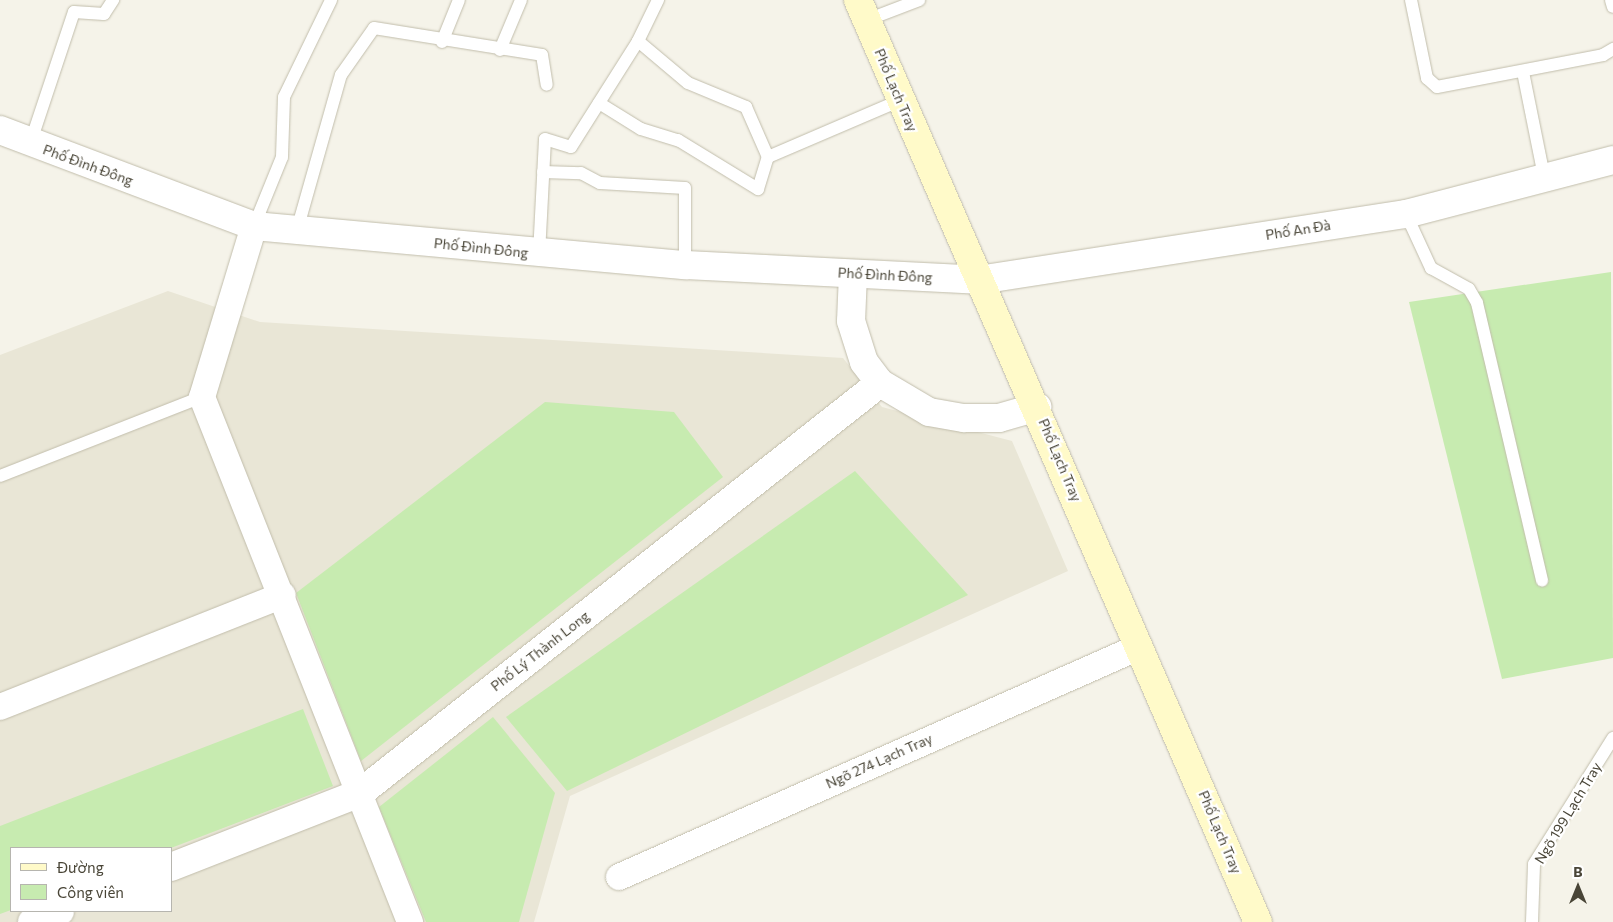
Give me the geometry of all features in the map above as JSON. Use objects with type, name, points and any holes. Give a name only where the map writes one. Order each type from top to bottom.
[{"type":"main road","name":"Phố Lạch Tray","points":[[862,10],[900,100],[1038,407],[1258,922]]},
{"type":"street","name":"Phố Đình Đông","points":[[0,130],[30,144],[254,226],[539,254],[685,265],[980,280]]},
{"type":"street","name":"Phố An Đà","points":[[980,280],[1406,214],[1544,176],[1613,160]]},
{"type":"street","points":[[254,226],[202,397],[410,922]]},
{"type":"street","points":[[853,274],[851,321],[864,362],[880,383],[929,412],[964,418],[999,418],[1038,407]]},
{"type":"street","name":"Phố Lý Thành Long","points":[[172,867],[360,793],[880,383]]},
{"type":"street","points":[[0,707],[282,595]]},
{"type":"street","name":"Ngõ 274 Lạch Tray","points":[[619,877],[1139,647]]},
{"type":"street","points":[[32,922],[57,912]]},
{"type":"lane","points":[[30,144],[74,12],[104,14],[113,0]]},
{"type":"lane","points":[[254,226],[282,157],[284,97],[331,0]]},
{"type":"lane","points":[[442,42],[459,0]]},
{"type":"lane","points":[[500,50],[521,0]]},
{"type":"lane","points":[[539,254],[545,139],[571,147],[638,41],[658,0]]},
{"type":"lane","points":[[862,10],[919,0]]},
{"type":"lane","points":[[1411,0],[1430,83],[1446,88],[1523,72],[1613,49]]},
{"type":"lane","points":[[1611,0],[1613,7]]},
{"type":"lane","points":[[297,230],[341,75],[374,28],[442,42],[542,55],[547,85]]},
{"type":"lane","points":[[599,103],[641,129],[678,140],[758,189],[768,157],[746,107],[688,83],[638,41]]},
{"type":"lane","points":[[1523,72],[1544,176]]},
{"type":"lane","points":[[768,157],[900,100]]},
{"type":"lane","points":[[543,172],[581,174],[600,183],[685,188],[685,265]]},
{"type":"lane","points":[[1406,214],[1431,268],[1469,289],[1477,303],[1542,582]]},
{"type":"lane","points":[[0,476],[202,397]]},
{"type":"lane","name":"Ngõ 199 Lạch Tray","points":[[1532,922],[1534,864],[1613,738]]},
{"type":"shaded area","points":[[168,291],[260,322],[843,358],[882,407],[1012,441],[1068,571],[570,796],[534,922],[0,922],[0,355]]},
{"type":"green space","points":[[1611,272],[1613,658],[1502,679],[1409,302]]},
{"type":"green space","points":[[545,402],[674,412],[723,477],[361,761],[296,593]]},
{"type":"green space","points":[[855,471],[968,595],[567,791],[506,717]]},
{"type":"green space","points":[[303,709],[333,786],[172,848],[10,847],[10,910],[0,914],[0,826]]},
{"type":"green space","points":[[493,717],[555,793],[519,922],[426,922],[379,807]]}]
